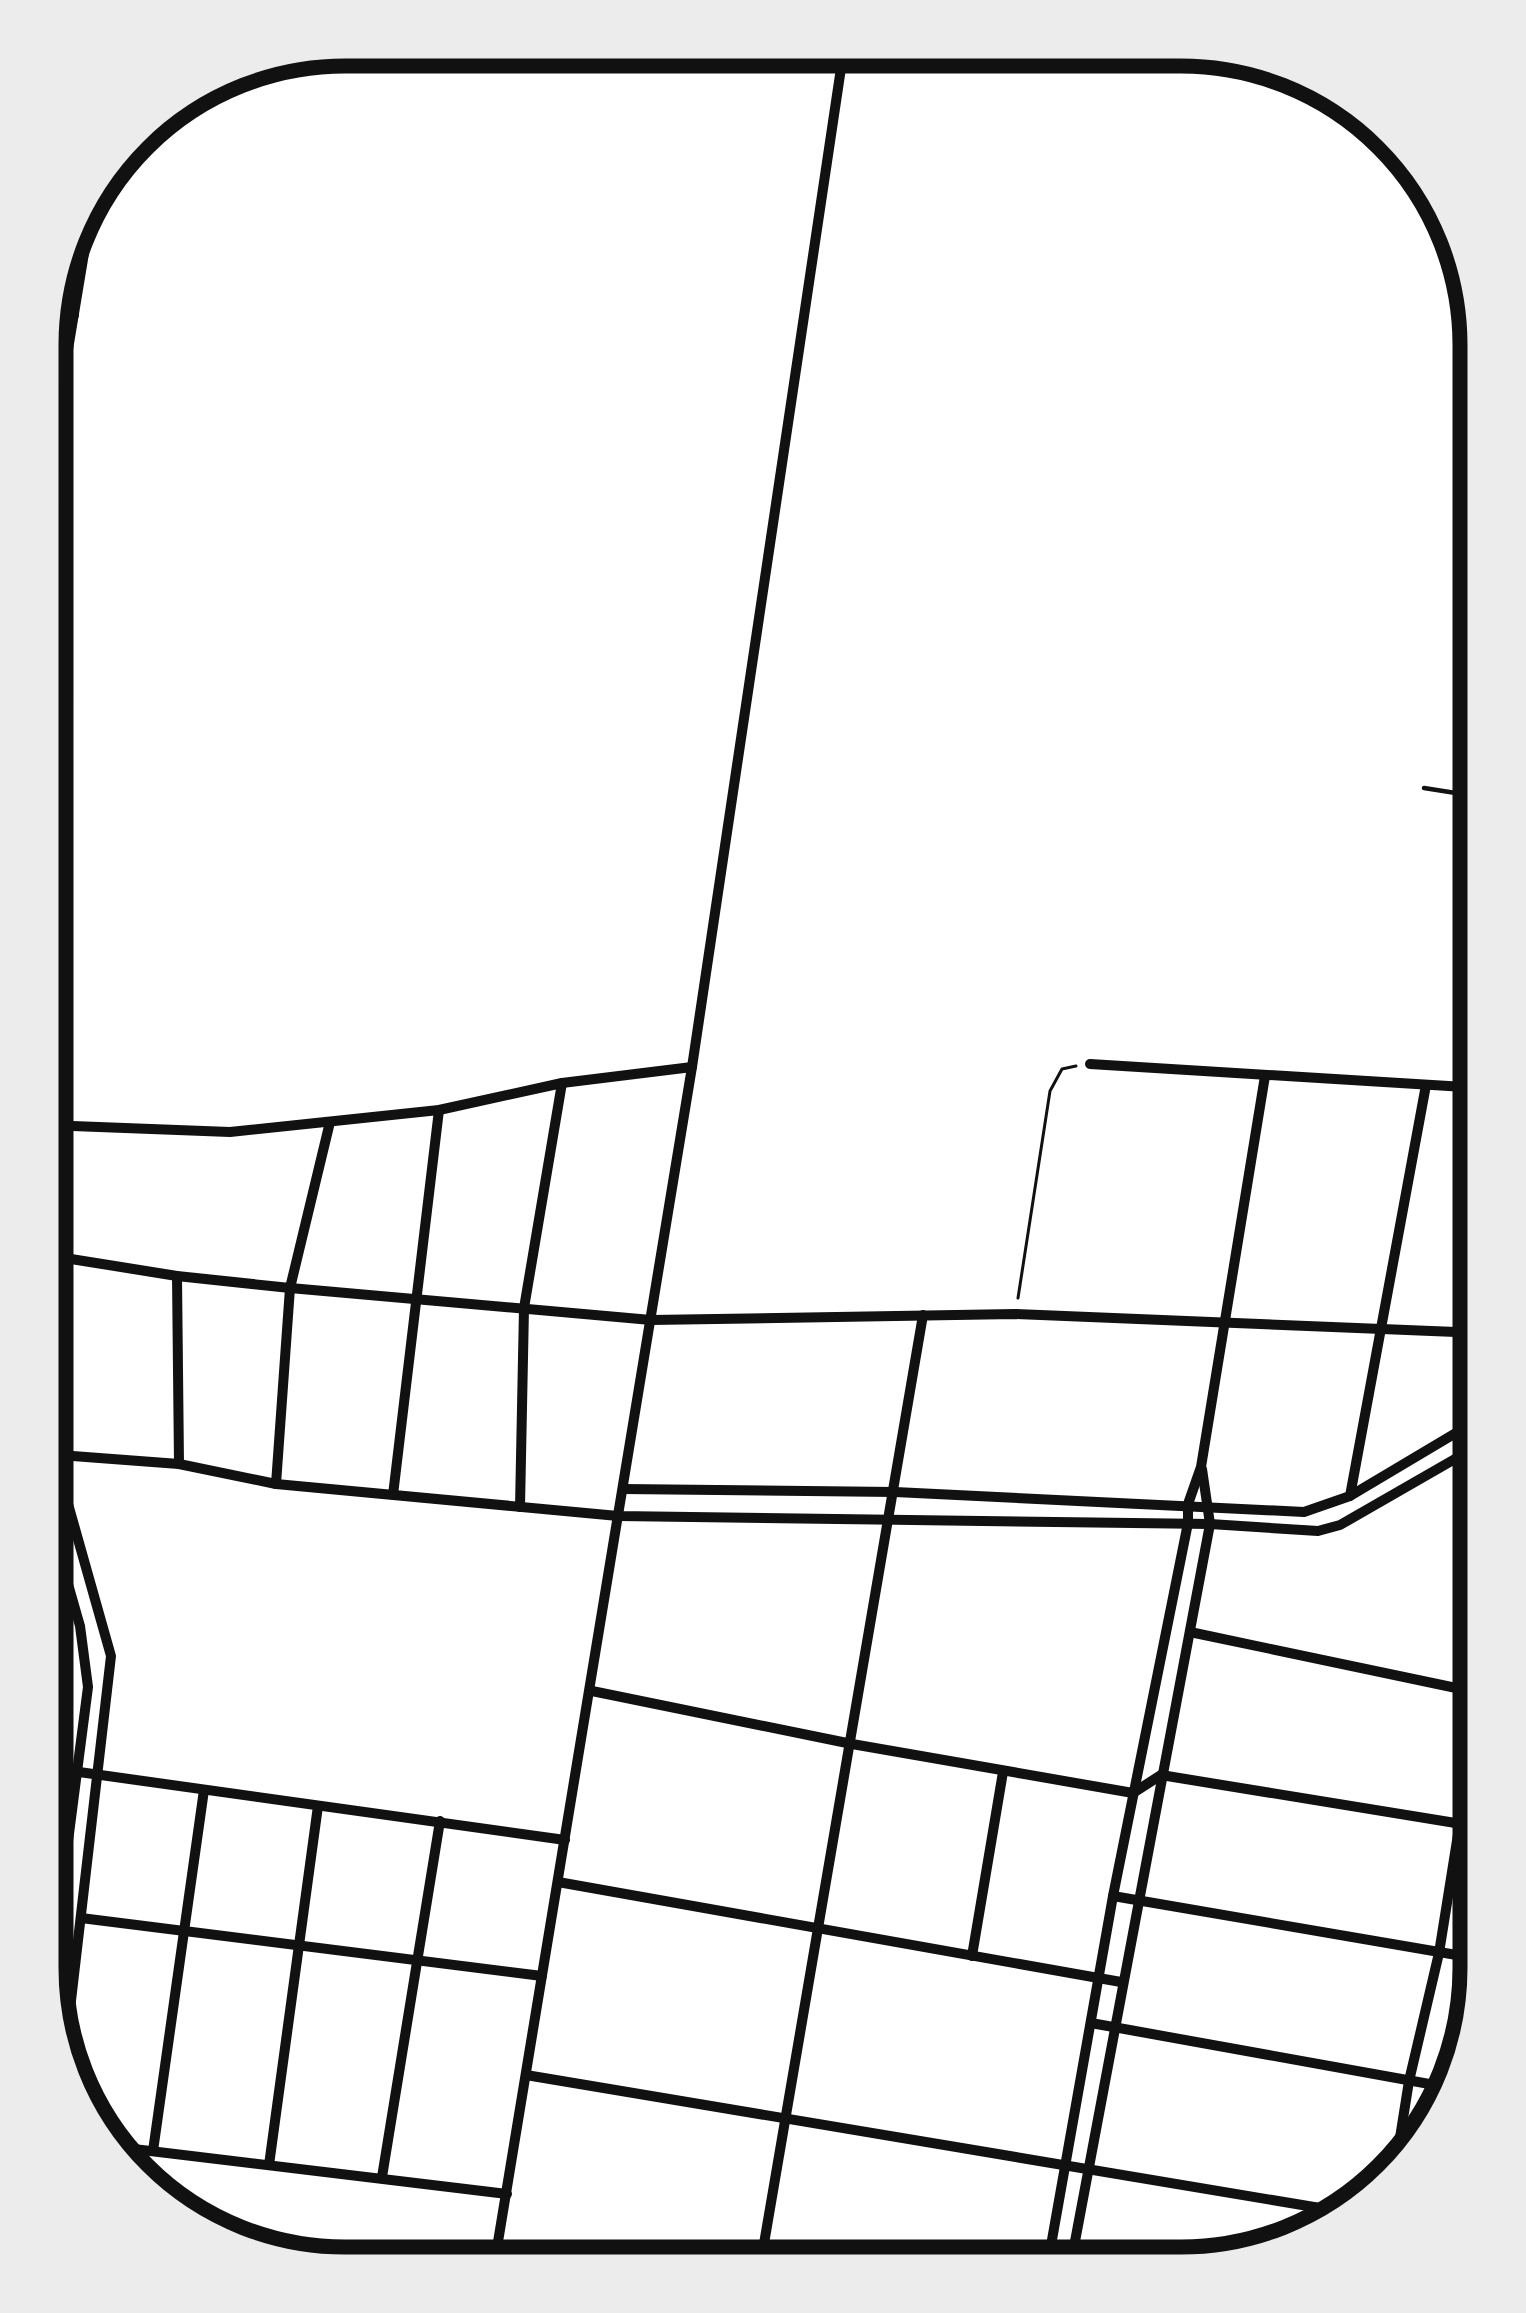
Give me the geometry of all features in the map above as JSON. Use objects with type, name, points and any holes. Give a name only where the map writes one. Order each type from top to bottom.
[{"type":"street","points":[[498,2247],[692,1067],[841,66]]},
{"type":"street","points":[[66,361],[87,239]]},
{"type":"street","points":[[68,313],[74,315]]},
{"type":"street","points":[[1090,1064],[1460,1087]]},
{"type":"street","points":[[66,1126],[230,1132],[439,1110],[562,1083],[692,1067]]},
{"type":"street","points":[[1051,2247],[1132,1793],[1188,1523],[1188,1504],[1201,1467],[1265,1076]]},
{"type":"street","points":[[520,1507],[524,1309],[562,1083]]},
{"type":"street","points":[[1350,1496],[1426,1085]]},
{"type":"street","points":[[393,1495],[439,1110]]},
{"type":"street","points":[[276,1484],[290,1288],[330,1122]]},
{"type":"street","points":[[66,1258],[290,1288],[651,1319],[1015,1314],[1459,1332]]},
{"type":"street","points":[[177,1276],[179,1464]]},
{"type":"street","points":[[763,2247],[923,1316]]},
{"type":"street","points":[[622,1489],[895,1492],[1304,1512],[1350,1496],[1459,1430]]},
{"type":"street","points":[[66,1454],[179,1464],[276,1484],[618,1516],[1210,1523],[1318,1531],[1340,1525],[1459,1456]]},
{"type":"street","points":[[1074,2247],[1210,1523],[1201,1467]]},
{"type":"street","points":[[66,1503],[112,1656],[70,2014]]},
{"type":"street","points":[[66,1584],[88,1687],[66,1866]]},
{"type":"street","points":[[1190,1633],[1459,1691]]},
{"type":"street","points":[[86,1661],[112,1656]]},
{"type":"street","points":[[592,1691],[852,1744],[1132,1793],[1161,1775],[1459,1823]]},
{"type":"street","points":[[79,1772],[565,1840]]},
{"type":"street","points":[[972,1956],[1003,1772]]},
{"type":"street","points":[[153,2151],[204,1790]]},
{"type":"street","points":[[269,2165],[318,1806]]},
{"type":"street","points":[[382,2177],[440,1821]]},
{"type":"street","points":[[1400,2141],[1459,1834]]},
{"type":"street","points":[[558,1882],[1121,1982]]},
{"type":"street","points":[[1113,1896],[1459,1956]]},
{"type":"street","points":[[81,1918],[542,1976]]},
{"type":"street","points":[[1091,2023],[1434,2085]]},
{"type":"street","points":[[526,2075],[1324,2208]]},
{"type":"street","points":[[134,2149],[507,2194]]},
{"type":"lane","points":[[1424,788],[1460,794]]},
{"type":"path","points":[[1015,1314],[1050,1091],[1062,1069],[1090,1064]]}]
